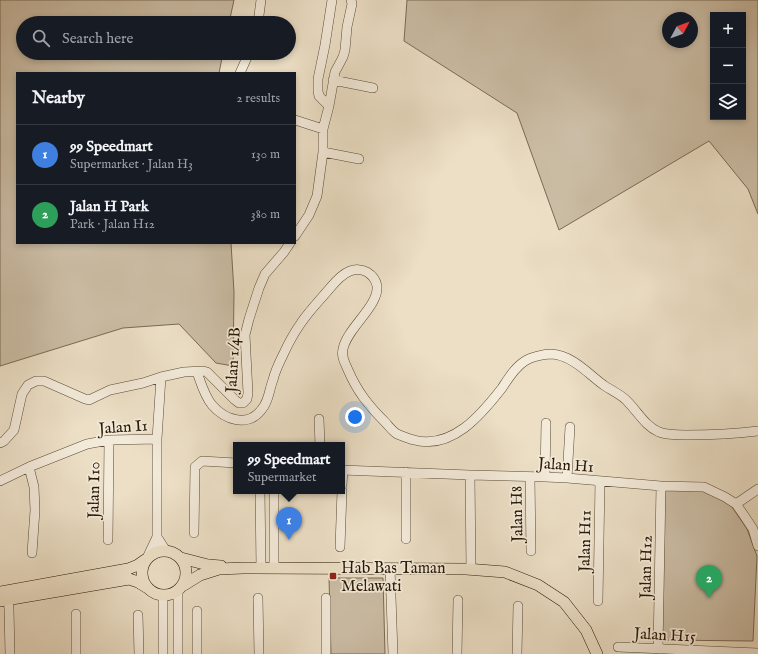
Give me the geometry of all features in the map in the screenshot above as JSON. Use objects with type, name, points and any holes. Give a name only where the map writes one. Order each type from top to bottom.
[{"type":"main road","points":[[4,596],[128,569],[138,565],[153,553],[166,551],[174,553],[181,558],[208,565],[243,568]]},
{"type":"main road","points":[[146,587],[142,578],[141,568],[147,558]]},
{"type":"main road","points":[[181,558],[185,565],[186,572],[186,578],[181,588]]},
{"type":"main road","points":[[4,596],[129,579],[138,582],[153,593],[162,596],[170,595],[200,575],[219,569],[261,567],[390,568],[471,569],[505,572],[538,585],[564,602],[586,630],[597,654]]},
{"type":"street","points":[[259,16],[261,0]]},
{"type":"street","points":[[329,106],[319,96],[318,79],[332,0]]},
{"type":"street","points":[[296,234],[309,215],[317,196],[323,152],[323,129],[336,68],[343,57],[345,50],[352,4],[351,0]]},
{"type":"street","points":[[240,72],[246,60]]},
{"type":"street","points":[[333,80],[372,88]]},
{"type":"street","points":[[296,120],[323,129]]},
{"type":"street","points":[[323,152],[359,159]]},
{"type":"street","name":"Jalan 1/4B","points":[[0,443],[4,441],[14,430],[22,394],[28,385],[36,380],[44,381],[89,400],[110,390],[143,384],[161,376],[184,372],[203,371],[207,372],[230,396],[239,403],[244,403],[248,393],[245,335],[249,319],[265,274],[289,244]]},
{"type":"street","points":[[197,372],[204,391],[212,404],[223,414],[235,420],[248,420],[256,415],[262,410],[268,400],[273,379],[282,355],[299,325],[315,304],[339,278],[348,271],[356,269],[366,271],[374,278],[377,285],[377,294],[346,341],[343,349],[343,359],[354,385],[364,400],[396,433],[412,440],[426,443],[445,439],[460,432],[474,421],[524,361],[535,357],[552,354],[566,358],[578,364],[595,379],[625,398],[649,427],[661,433],[671,435],[711,435],[758,431]]},
{"type":"street","points":[[157,439],[161,376]]},
{"type":"street","points":[[319,419],[320,442]]},
{"type":"street","points":[[545,477],[546,423]]},
{"type":"street","points":[[567,478],[570,427]]},
{"type":"street","name":"Jalan I1","points":[[0,481],[29,467],[87,444],[109,440],[157,439],[157,537],[147,558]]},
{"type":"street","name":"Jalan I10","points":[[108,540],[109,440]]},
{"type":"street","points":[[194,533],[195,467],[202,462],[233,463]]},
{"type":"street","points":[[29,467],[34,488],[35,510],[32,553]]},
{"type":"street","name":"Jalan H1","points":[[345,470],[530,476],[661,486],[704,487],[736,504],[753,529],[758,546]]},
{"type":"street","points":[[406,472],[406,539]]},
{"type":"street","points":[[470,475],[471,569]]},
{"type":"street","name":"Jalan H8","points":[[530,476],[531,551]]},
{"type":"street","name":"Jalan H11","points":[[598,601],[600,481]]},
{"type":"street","name":"Jalan H12","points":[[658,649],[661,486]]},
{"type":"street","points":[[736,504],[758,489]]},
{"type":"street","points":[[260,494],[261,567]]},
{"type":"street","points":[[274,494],[274,567]]},
{"type":"street","points":[[340,547],[342,494]]},
{"type":"street","points":[[157,537],[166,551]]},
{"type":"street","points":[[390,568],[393,654]]},
{"type":"street","points":[[178,654],[181,588]]},
{"type":"street","points":[[4,596],[10,654]]},
{"type":"street","points":[[162,596],[163,654]]},
{"type":"street","points":[[258,598],[259,654]]},
{"type":"street","points":[[326,598],[326,654]]},
{"type":"street","points":[[457,654],[458,600]]},
{"type":"street","points":[[517,654],[518,606]]},
{"type":"street","points":[[197,611],[197,654]]},
{"type":"street","points":[[76,614],[76,654]]},
{"type":"street","points":[[138,615],[140,654]]},
{"type":"street","name":"Jalan H15","points":[[618,646],[758,653]]},
{"type":"shaded area","points":[[0,0],[234,0],[231,16],[16,16],[16,60],[222,60],[219,72],[16,72],[16,244],[231,244],[234,292],[233,366],[216,363],[179,324],[123,328],[0,366]]},
{"type":"shaded area","points":[[407,0],[758,0],[758,214],[748,189],[709,141],[559,230],[517,113],[404,41]]},
{"type":"shaded area","points":[[665,488],[702,490],[730,504],[747,529],[757,556],[753,641],[662,640]]},
{"type":"shaded area","points":[[329,578],[383,578],[385,654],[331,654]]},
{"type":"place","name":"99 Speedmart","points":[[289,540]]},
{"type":"place","name":"Hab Bas Taman Melawati","points":[[333,576]]},
{"type":"place","name":"Jalan H Park","points":[[709,598]]}]
